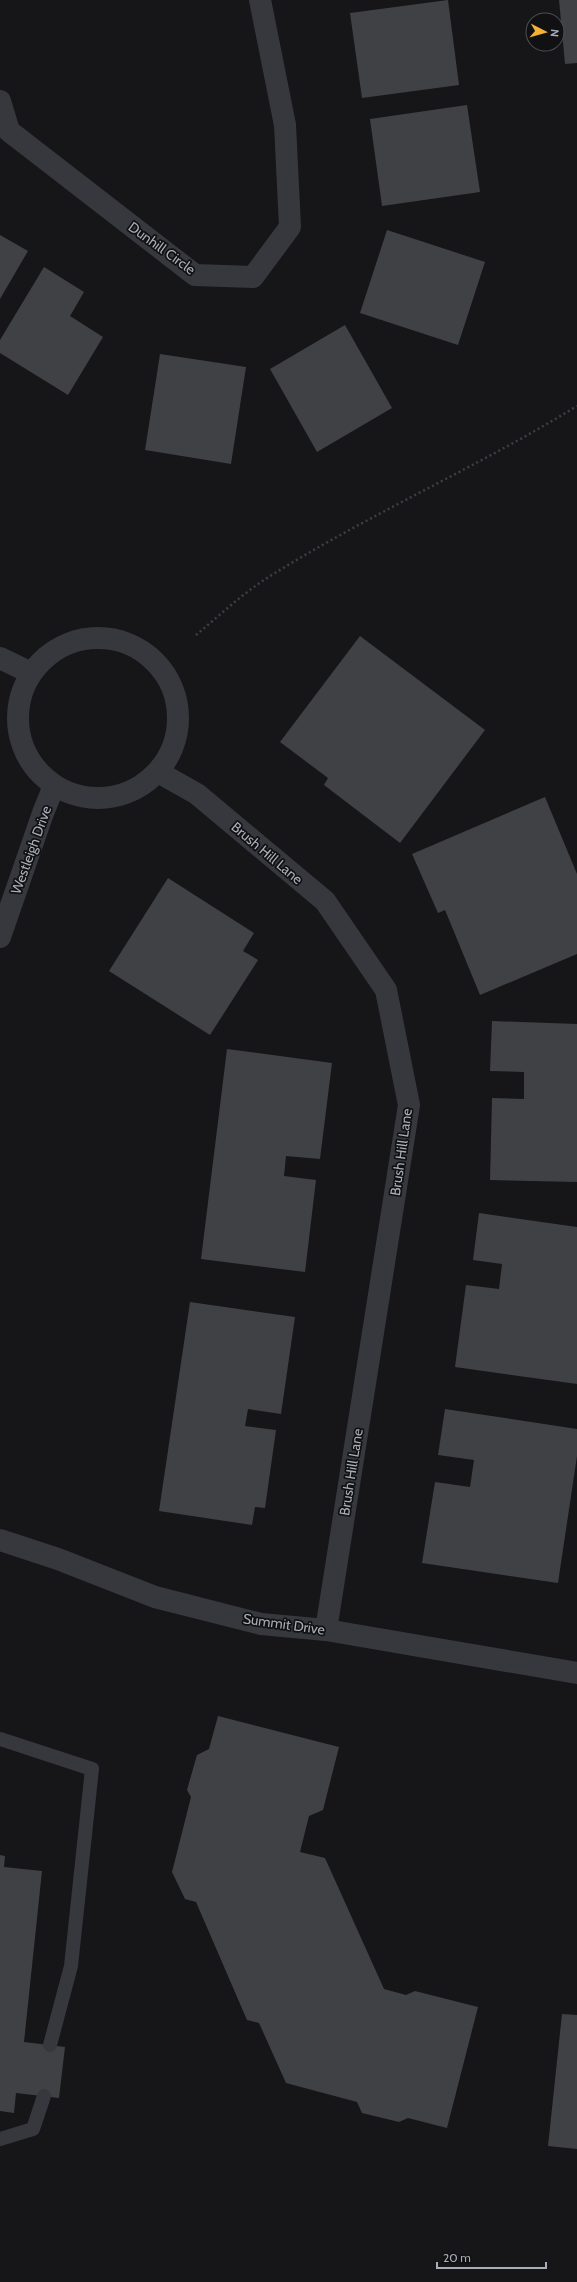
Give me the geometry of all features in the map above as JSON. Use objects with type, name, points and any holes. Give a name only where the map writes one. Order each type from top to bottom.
[{"type":"street","name":"Dunhill Circle","points":[[0,101],[9,131],[195,276],[253,278],[290,227],[285,125],[260,0]]},
{"type":"street","name":"Westleigh Drive","points":[[100,638],[120,641],[138,649],[154,661],[167,677],[175,696],[178,716],[176,736],[169,755],[158,772],[141,787],[112,797],[98,799],[75,796],[54,786],[38,772],[30,761],[19,735],[18,714],[22,693],[31,673],[45,658],[61,647],[80,640],[100,638]]},
{"type":"street","points":[[0,658],[31,673]]},
{"type":"street","name":"Brush Hill Lane","points":[[158,772],[197,794],[325,901],[386,990],[403,1074],[409,1105],[326,1630]]},
{"type":"street","name":"Westleigh Drive","points":[[0,937],[43,813],[54,786]]},
{"type":"street","name":"Summit Drive","points":[[0,1540],[58,1560],[155,1597],[261,1624],[326,1630],[577,1673]]},
{"type":"lane","points":[[0,1739],[92,1769],[71,1966],[50,2045]]},
{"type":"lane","points":[[0,2139],[33,2129],[44,2096]]},
{"type":"path","points":[[196,635],[266,579],[374,517],[438,485],[577,406]]},
{"type":"building","points":[[448,0],[459,85],[362,98],[350,13]]},
{"type":"building","points":[[559,0],[577,0],[577,63],[565,64],[565,12],[560,12]]},
{"type":"building","points":[[467,105],[480,192],[382,206],[370,119]]},
{"type":"building","points":[[387,230],[485,262],[458,345],[360,313]]},
{"type":"building","points":[[0,235],[28,251],[0,299]]},
{"type":"building","points":[[44,267],[84,292],[70,316],[103,337],[68,395],[0,353],[0,340]]},
{"type":"building","points":[[345,325],[392,408],[317,452],[270,369]]},
{"type":"building","points":[[160,354],[246,367],[231,464],[145,450]]},
{"type":"building","points":[[360,636],[485,730],[400,843],[324,785],[328,778],[280,742]]},
{"type":"building","points":[[545,797],[577,874],[577,954],[480,995],[445,910],[438,913],[412,854]]},
{"type":"building","points":[[168,878],[254,933],[243,951],[258,960],[210,1035],[109,971]]},
{"type":"building","points":[[492,1021],[577,1024],[577,1182],[490,1180],[492,1098],[524,1099],[524,1072],[490,1071]]},
{"type":"building","points":[[227,1049],[332,1063],[320,1159],[286,1156],[284,1176],[316,1180],[305,1272],[201,1259]]},
{"type":"building","points":[[479,1213],[577,1227],[577,1384],[455,1367],[466,1285],[499,1289],[502,1264],[473,1260]]},
{"type":"building","points":[[190,1302],[295,1317],[281,1414],[248,1409],[245,1426],[276,1430],[265,1508],[255,1507],[252,1525],[159,1511]]},
{"type":"building","points":[[445,1409],[577,1429],[577,1456],[558,1583],[422,1563],[435,1482],[470,1487],[474,1460],[438,1455]]},
{"type":"building","points":[[218,1716],[339,1747],[323,1810],[309,1816],[300,1852],[325,1858],[384,1989],[406,1995],[415,1991],[478,2007],[447,2128],[408,2118],[399,2122],[362,2113],[357,2102],[286,2083],[259,2023],[247,2020],[196,1902],[185,1899],[172,1872],[191,1797],[187,1790],[197,1755],[209,1749]]},
{"type":"building","points":[[0,1855],[5,1856],[4,1867],[42,1871],[24,2042],[65,2047],[59,2098],[16,2093],[14,2113],[0,2111]]},
{"type":"building","points":[[562,2014],[577,2015],[577,2149],[548,2146]]}]
